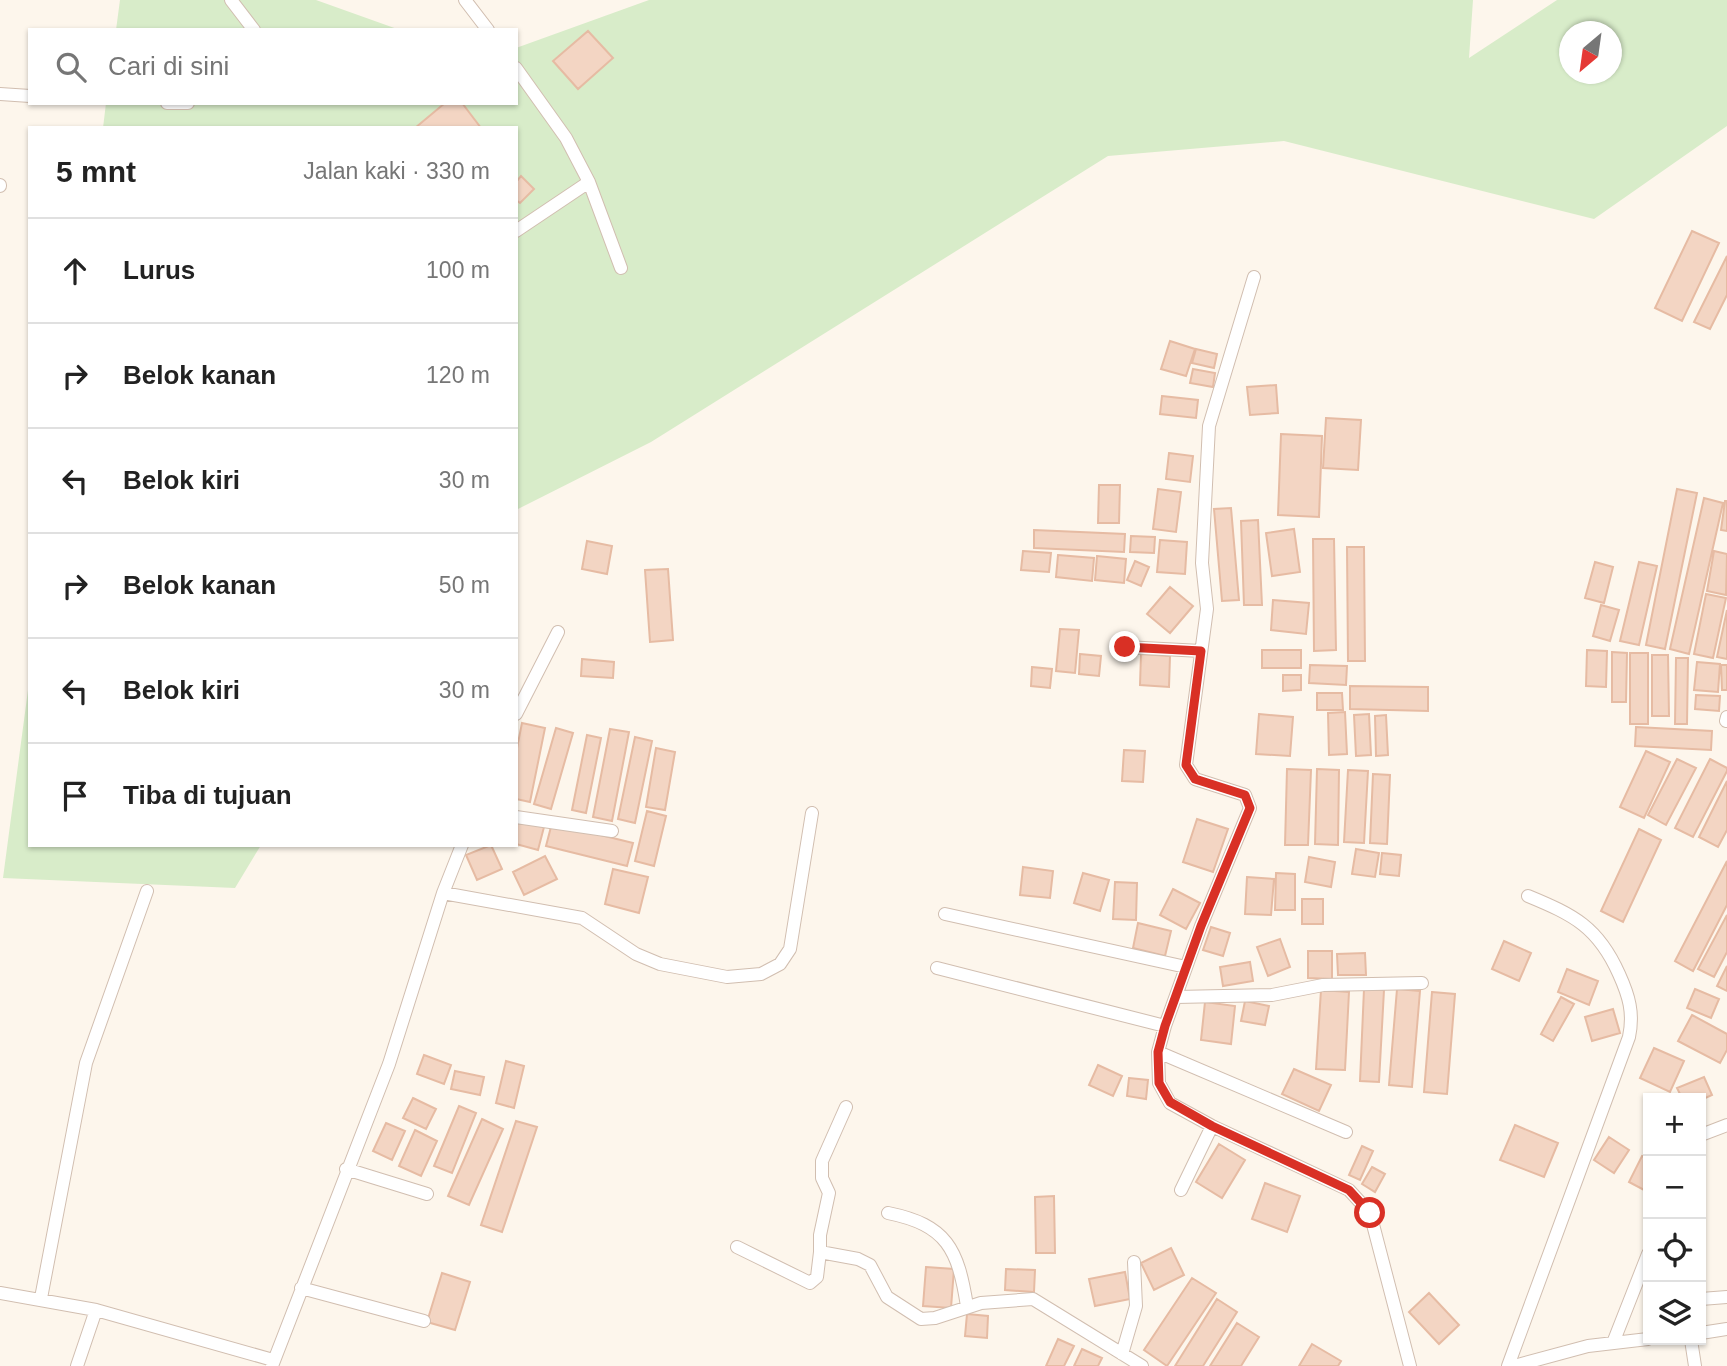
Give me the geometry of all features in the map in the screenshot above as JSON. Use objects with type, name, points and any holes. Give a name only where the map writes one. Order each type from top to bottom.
[{"type":"street","points":[[231,0],[252,28]]},
{"type":"street","points":[[465,0],[486,28]]},
{"type":"street","points":[[518,71],[566,138],[589,182],[621,268]]},
{"type":"street","points":[[0,94],[28,96]]},
{"type":"street","points":[[518,230],[589,182]]},
{"type":"street","points":[[1254,277],[1209,426],[1202,563],[1207,609],[1186,765],[1195,779],[1245,795],[1250,808],[1165,1026],[1158,1052],[1159,1083],[1170,1102],[1212,1126],[1349,1190],[1370,1213],[1410,1366]]},
{"type":"street","points":[[518,710],[558,632]]},
{"type":"street","points":[[1125,647],[1201,651]]},
{"type":"street","points":[[443,893],[582,918],[636,954],[660,964],[727,977],[761,974],[780,964],[790,948],[812,813]]},
{"type":"street","points":[[518,817],[612,831]]},
{"type":"street","points":[[0,1293],[41,1298],[96,1310],[272,1363],[389,1064],[460,847]]},
{"type":"street","points":[[41,1298],[86,1063],[147,891]]},
{"type":"street","points":[[1508,1366],[1629,1037],[1633,1018],[1628,993],[1604,943],[1564,911],[1528,896]]},
{"type":"street","points":[[946,914],[1186,967]]},
{"type":"street","points":[[937,968],[1165,1026]]},
{"type":"street","points":[[1176,997],[1272,995],[1323,985],[1422,983]]},
{"type":"street","points":[[1158,1052],[1346,1132]]},
{"type":"street","points":[[737,1247],[810,1283],[817,1277],[820,1235],[829,1193],[822,1178],[822,1161],[846,1108]]},
{"type":"street","points":[[1706,1133],[1727,1125]]},
{"type":"street","points":[[1181,1190],[1212,1126]]},
{"type":"street","points":[[346,1169],[427,1194]]},
{"type":"street","points":[[888,1213],[919,1220],[931,1226],[961,1268],[967,1306]]},
{"type":"street","points":[[820,1252],[858,1259],[870,1265],[887,1297],[921,1319],[935,1318],[967,1306],[1033,1299],[1142,1366]]},
{"type":"street","points":[[1122,1354],[1136,1306],[1134,1262]]},
{"type":"street","points":[[1614,1343],[1643,1267]]},
{"type":"street","points":[[301,1288],[424,1321]]},
{"type":"street","points":[[1706,1299],[1727,1297]]},
{"type":"street","points":[[78,1366],[96,1310]]},
{"type":"street","points":[[1706,1332],[1727,1329]]},
{"type":"street","points":[[1514,1366],[1588,1346],[1643,1340]]},
{"type":"street","points":[[1691,1345],[1695,1366]]},
{"type":"green space","points":[[120,0],[316,0],[394,28],[116,28]]},
{"type":"green space","points":[[649,0],[1473,0],[1469,58],[1557,0],[1727,0],[1727,126],[1594,219],[1284,141],[1108,156],[651,442],[518,509],[518,126],[103,126],[106,105],[518,105],[518,47]]},
{"type":"green space","points":[[28,690],[28,847],[260,847],[235,888],[3,878]]},
{"type":"building","points":[[588,31],[613,58],[578,89],[553,61]]},
{"type":"building","points":[[443,105],[464,105],[479,126],[417,126]]},
{"type":"building","points":[[521,176],[534,189],[520,203],[518,202],[518,180]]},
{"type":"building","points":[[1692,231],[1719,243],[1682,321],[1655,308]]},
{"type":"building","points":[[1727,256],[1727,295],[1710,329],[1694,322]]},
{"type":"building","points":[[1170,341],[1195,349],[1186,376],[1161,369]]},
{"type":"building","points":[[1196,349],[1217,354],[1214,368],[1192,363]]},
{"type":"building","points":[[1193,369],[1215,373],[1213,387],[1190,383]]},
{"type":"building","points":[[1276,385],[1278,413],[1250,415],[1247,387]]},
{"type":"building","points":[[1162,396],[1198,400],[1196,418],[1160,414]]},
{"type":"building","points":[[1326,418],[1361,420],[1358,470],[1323,468]]},
{"type":"building","points":[[1281,434],[1322,436],[1319,517],[1278,515]]},
{"type":"building","points":[[1169,453],[1193,456],[1190,482],[1166,479]]},
{"type":"building","points":[[1099,485],[1120,485],[1119,523],[1098,523]]},
{"type":"building","points":[[1158,489],[1181,492],[1176,532],[1153,529]]},
{"type":"building","points":[[1677,489],[1697,493],[1665,649],[1646,645]]},
{"type":"building","points":[[1704,498],[1723,503],[1689,654],[1670,649]]},
{"type":"building","points":[[1727,501],[1727,531],[1721,530]]},
{"type":"building","points":[[1231,508],[1239,600],[1222,601],[1214,509]]},
{"type":"building","points":[[1258,520],[1262,605],[1244,605],[1241,521]]},
{"type":"building","points":[[1294,529],[1300,572],[1272,576],[1266,533]]},
{"type":"building","points":[[1034,530],[1125,534],[1124,552],[1034,548]]},
{"type":"building","points":[[1131,536],[1155,537],[1154,553],[1130,552]]},
{"type":"building","points":[[1313,539],[1334,539],[1336,650],[1314,651]]},
{"type":"building","points":[[1160,540],[1187,542],[1185,574],[1157,572]]},
{"type":"building","points":[[587,541],[612,546],[607,574],[582,569]]},
{"type":"building","points":[[1347,547],[1364,547],[1365,661],[1348,661]]},
{"type":"building","points":[[1023,551],[1051,553],[1049,572],[1021,570]]},
{"type":"building","points":[[1714,551],[1727,554],[1726,595],[1707,591]]},
{"type":"building","points":[[1058,555],[1094,558],[1092,581],[1056,577]]},
{"type":"building","points":[[1097,556],[1126,559],[1124,583],[1095,580]]},
{"type":"building","points":[[1135,561],[1149,567],[1141,586],[1127,580]]},
{"type":"building","points":[[1595,562],[1613,567],[1604,603],[1585,598]]},
{"type":"building","points":[[1639,562],[1657,566],[1639,645],[1620,641]]},
{"type":"building","points":[[668,569],[673,640],[650,642],[645,570]]},
{"type":"building","points":[[1170,587],[1193,606],[1170,633],[1147,614]]},
{"type":"building","points":[[1706,594],[1726,598],[1713,658],[1694,654]]},
{"type":"building","points":[[1273,600],[1309,603],[1306,634],[1271,630]]},
{"type":"building","points":[[1601,605],[1619,610],[1610,641],[1593,636]]},
{"type":"building","points":[[1727,610],[1727,659],[1717,657]]},
{"type":"building","points":[[1060,629],[1079,630],[1075,673],[1056,671]]},
{"type":"building","points":[[1262,650],[1301,650],[1301,668],[1262,668]]},
{"type":"building","points":[[1587,650],[1607,651],[1606,687],[1586,686]]},
{"type":"building","points":[[1612,652],[1627,653],[1626,702],[1612,702]]},
{"type":"building","points":[[1630,653],[1648,653],[1648,724],[1630,724]]},
{"type":"building","points":[[1080,654],[1101,656],[1099,676],[1079,674]]},
{"type":"building","points":[[1141,654],[1170,656],[1169,687],[1140,685]]},
{"type":"building","points":[[1652,655],[1668,655],[1669,716],[1652,716]]},
{"type":"building","points":[[1676,658],[1688,658],[1687,724],[1675,724]]},
{"type":"building","points":[[582,659],[614,662],[613,678],[581,676]]},
{"type":"building","points":[[1697,662],[1720,664],[1718,692],[1694,690]]},
{"type":"building","points":[[1310,665],[1347,666],[1346,685],[1309,683]]},
{"type":"building","points":[[1721,665],[1727,665],[1727,690],[1722,690]]},
{"type":"building","points":[[1032,667],[1052,669],[1050,688],[1031,686]]},
{"type":"building","points":[[1283,675],[1301,675],[1301,690],[1283,691]]},
{"type":"building","points":[[1350,686],[1428,687],[1428,711],[1350,709]]},
{"type":"building","points":[[1317,693],[1342,693],[1343,710],[1317,710]]},
{"type":"building","points":[[1696,695],[1720,696],[1719,711],[1695,709]]},
{"type":"building","points":[[1345,712],[1347,754],[1329,755],[1328,713]]},
{"type":"building","points":[[1259,714],[1293,717],[1290,756],[1256,754]]},
{"type":"building","points":[[1369,714],[1371,755],[1356,756],[1354,715]]},
{"type":"building","points":[[1386,715],[1388,755],[1376,756],[1375,716]]},
{"type":"building","points":[[522,723],[545,728],[530,802],[518,799],[518,743]]},
{"type":"building","points":[[1636,727],[1712,731],[1711,750],[1635,746]]},
{"type":"building","points":[[556,728],[573,733],[551,809],[534,804]]},
{"type":"building","points":[[610,729],[629,732],[612,821],[593,817]]},
{"type":"building","points":[[587,735],[601,738],[586,813],[572,810]]},
{"type":"building","points":[[635,737],[652,741],[635,823],[618,819]]},
{"type":"building","points":[[656,748],[675,752],[665,810],[646,807]]},
{"type":"building","points":[[1124,750],[1145,751],[1143,782],[1122,781]]},
{"type":"building","points":[[1646,751],[1670,762],[1644,818],[1620,807]]},
{"type":"building","points":[[1677,759],[1696,768],[1666,825],[1648,815]]},
{"type":"building","points":[[1710,759],[1727,768],[1727,771],[1693,837],[1675,828]]},
{"type":"building","points":[[1287,769],[1311,770],[1308,845],[1285,845]]},
{"type":"building","points":[[1317,769],[1339,770],[1338,845],[1315,844]]},
{"type":"building","points":[[1348,770],[1368,771],[1364,843],[1344,842]]},
{"type":"building","points":[[1373,774],[1390,775],[1387,844],[1370,843]]},
{"type":"building","points":[[1727,781],[1727,830],[1718,847],[1699,837]]},
{"type":"building","points":[[647,811],[666,816],[654,866],[635,861]]},
{"type":"building","points":[[1197,819],[1228,829],[1213,872],[1183,862]]},
{"type":"building","points":[[518,821],[544,827],[538,850],[518,845]]},
{"type":"building","points":[[552,823],[633,843],[627,866],[546,846]]},
{"type":"building","points":[[1639,829],[1661,840],[1623,922],[1601,911]]},
{"type":"building","points":[[492,847],[502,869],[477,880],[466,855]]},
{"type":"building","points":[[1356,849],[1379,853],[1375,877],[1352,874]]},
{"type":"building","points":[[1382,853],[1401,855],[1399,876],[1380,874]]},
{"type":"building","points":[[545,856],[557,879],[524,895],[513,872]]},
{"type":"building","points":[[1309,857],[1335,862],[1331,887],[1305,882]]},
{"type":"building","points":[[1727,861],[1727,905],[1693,971],[1675,961]]},
{"type":"building","points":[[1023,867],[1053,871],[1050,898],[1020,895]]},
{"type":"building","points":[[613,869],[648,877],[639,913],[605,904]]},
{"type":"building","points":[[1083,873],[1109,880],[1100,911],[1074,903]]},
{"type":"building","points":[[1276,873],[1295,874],[1295,910],[1275,910]]},
{"type":"building","points":[[1247,877],[1274,879],[1271,915],[1245,914]]},
{"type":"building","points":[[1115,882],[1137,883],[1136,920],[1113,919]]},
{"type":"building","points":[[1173,889],[1200,903],[1186,929],[1160,915]]},
{"type":"building","points":[[1302,899],[1323,899],[1323,924],[1302,924]]},
{"type":"building","points":[[1727,915],[1727,952],[1714,977],[1698,969]]},
{"type":"building","points":[[1138,923],[1171,931],[1165,956],[1133,948]]},
{"type":"building","points":[[1211,927],[1230,933],[1223,956],[1203,950]]},
{"type":"building","points":[[1280,939],[1290,967],[1268,976],[1257,947]]},
{"type":"building","points":[[1504,941],[1531,953],[1519,981],[1492,969]]},
{"type":"building","points":[[1308,951],[1332,951],[1332,979],[1308,978]]},
{"type":"building","points":[[1365,953],[1366,975],[1338,975],[1337,954]]},
{"type":"building","points":[[1250,962],[1253,981],[1223,986],[1220,967]]},
{"type":"building","points":[[1727,966],[1727,991],[1717,986]]},
{"type":"building","points":[[1567,969],[1598,981],[1589,1005],[1558,992]]},
{"type":"building","points":[[1364,989],[1384,990],[1379,1082],[1360,1081]]},
{"type":"building","points":[[1397,989],[1420,991],[1412,1087],[1389,1085]]},
{"type":"building","points":[[1695,989],[1719,999],[1711,1018],[1687,1008]]},
{"type":"building","points":[[1321,990],[1349,992],[1345,1070],[1316,1069]]},
{"type":"building","points":[[1432,992],[1455,994],[1447,1094],[1424,1092]]},
{"type":"building","points":[[1561,997],[1574,1004],[1553,1041],[1541,1034]]},
{"type":"building","points":[[1245,1001],[1269,1006],[1265,1025],[1241,1021]]},
{"type":"building","points":[[1205,1002],[1235,1006],[1231,1044],[1201,1040]]},
{"type":"building","points":[[1613,1009],[1620,1033],[1592,1041],[1585,1017]]},
{"type":"building","points":[[1692,1015],[1727,1034],[1727,1050],[1720,1063],[1678,1041]]},
{"type":"building","points":[[1654,1048],[1684,1061],[1670,1092],[1640,1078]]},
{"type":"building","points":[[424,1055],[451,1065],[444,1084],[417,1074]]},
{"type":"building","points":[[506,1061],[524,1066],[514,1108],[496,1103]]},
{"type":"building","points":[[1098,1065],[1122,1076],[1113,1096],[1089,1085]]},
{"type":"building","points":[[1294,1069],[1331,1085],[1319,1111],[1282,1094]]},
{"type":"building","points":[[455,1071],[484,1077],[480,1095],[451,1089]]},
{"type":"building","points":[[1704,1077],[1712,1095],[1706,1098],[1706,1093],[1680,1093],[1677,1088]]},
{"type":"building","points":[[1129,1078],[1148,1080],[1146,1099],[1127,1096]]},
{"type":"building","points":[[413,1098],[436,1109],[426,1129],[403,1118]]},
{"type":"building","points":[[459,1106],[476,1113],[452,1173],[434,1166]]},
{"type":"building","points":[[482,1119],[503,1129],[469,1205],[448,1196]]},
{"type":"building","points":[[516,1121],[537,1127],[502,1232],[481,1225]]},
{"type":"building","points":[[386,1123],[405,1131],[392,1160],[373,1151]]},
{"type":"building","points":[[1515,1125],[1558,1143],[1544,1177],[1500,1160]]},
{"type":"building","points":[[415,1130],[437,1141],[421,1176],[399,1166]]},
{"type":"building","points":[[1609,1137],[1629,1150],[1614,1173],[1594,1160]]},
{"type":"building","points":[[1219,1144],[1245,1160],[1222,1198],[1196,1182]]},
{"type":"building","points":[[1362,1146],[1373,1151],[1360,1180],[1349,1175]]},
{"type":"building","points":[[1642,1156],[1643,1156],[1643,1189],[1629,1182]]},
{"type":"building","points":[[1372,1167],[1385,1174],[1375,1192],[1362,1184]]},
{"type":"building","points":[[1265,1183],[1300,1196],[1287,1232],[1252,1219]]},
{"type":"building","points":[[1054,1196],[1055,1253],[1036,1253],[1035,1197]]},
{"type":"building","points":[[1171,1248],[1184,1275],[1154,1290],[1141,1263]]},
{"type":"building","points":[[926,1267],[954,1269],[951,1308],[923,1306]]},
{"type":"building","points":[[1006,1269],[1035,1270],[1034,1292],[1005,1290]]},
{"type":"building","points":[[1125,1272],[1130,1299],[1095,1306],[1089,1279]]},
{"type":"building","points":[[442,1273],[470,1282],[455,1330],[427,1322]]},
{"type":"building","points":[[1192,1278],[1216,1293],[1167,1366],[1144,1350]]},
{"type":"building","points":[[1429,1293],[1459,1325],[1439,1344],[1409,1312]]},
{"type":"building","points":[[1217,1299],[1237,1312],[1203,1366],[1175,1366]]},
{"type":"building","points":[[967,1314],[988,1316],[987,1338],[965,1336]]},
{"type":"building","points":[[1237,1323],[1259,1337],[1241,1366],[1210,1366]]},
{"type":"building","points":[[1058,1339],[1074,1346],[1064,1366],[1046,1366]]},
{"type":"building","points":[[1312,1344],[1341,1361],[1338,1366],[1299,1366]]},
{"type":"building","points":[[1082,1349],[1102,1358],[1098,1366],[1074,1366]]},
{"type":"route","points":[[1125,647],[1201,651],[1186,765],[1188,772],[1195,779],[1245,795],[1250,808],[1201,926],[1165,1026],[1158,1052],[1159,1083],[1170,1102],[1212,1126],[1349,1190],[1370,1213]]}]
